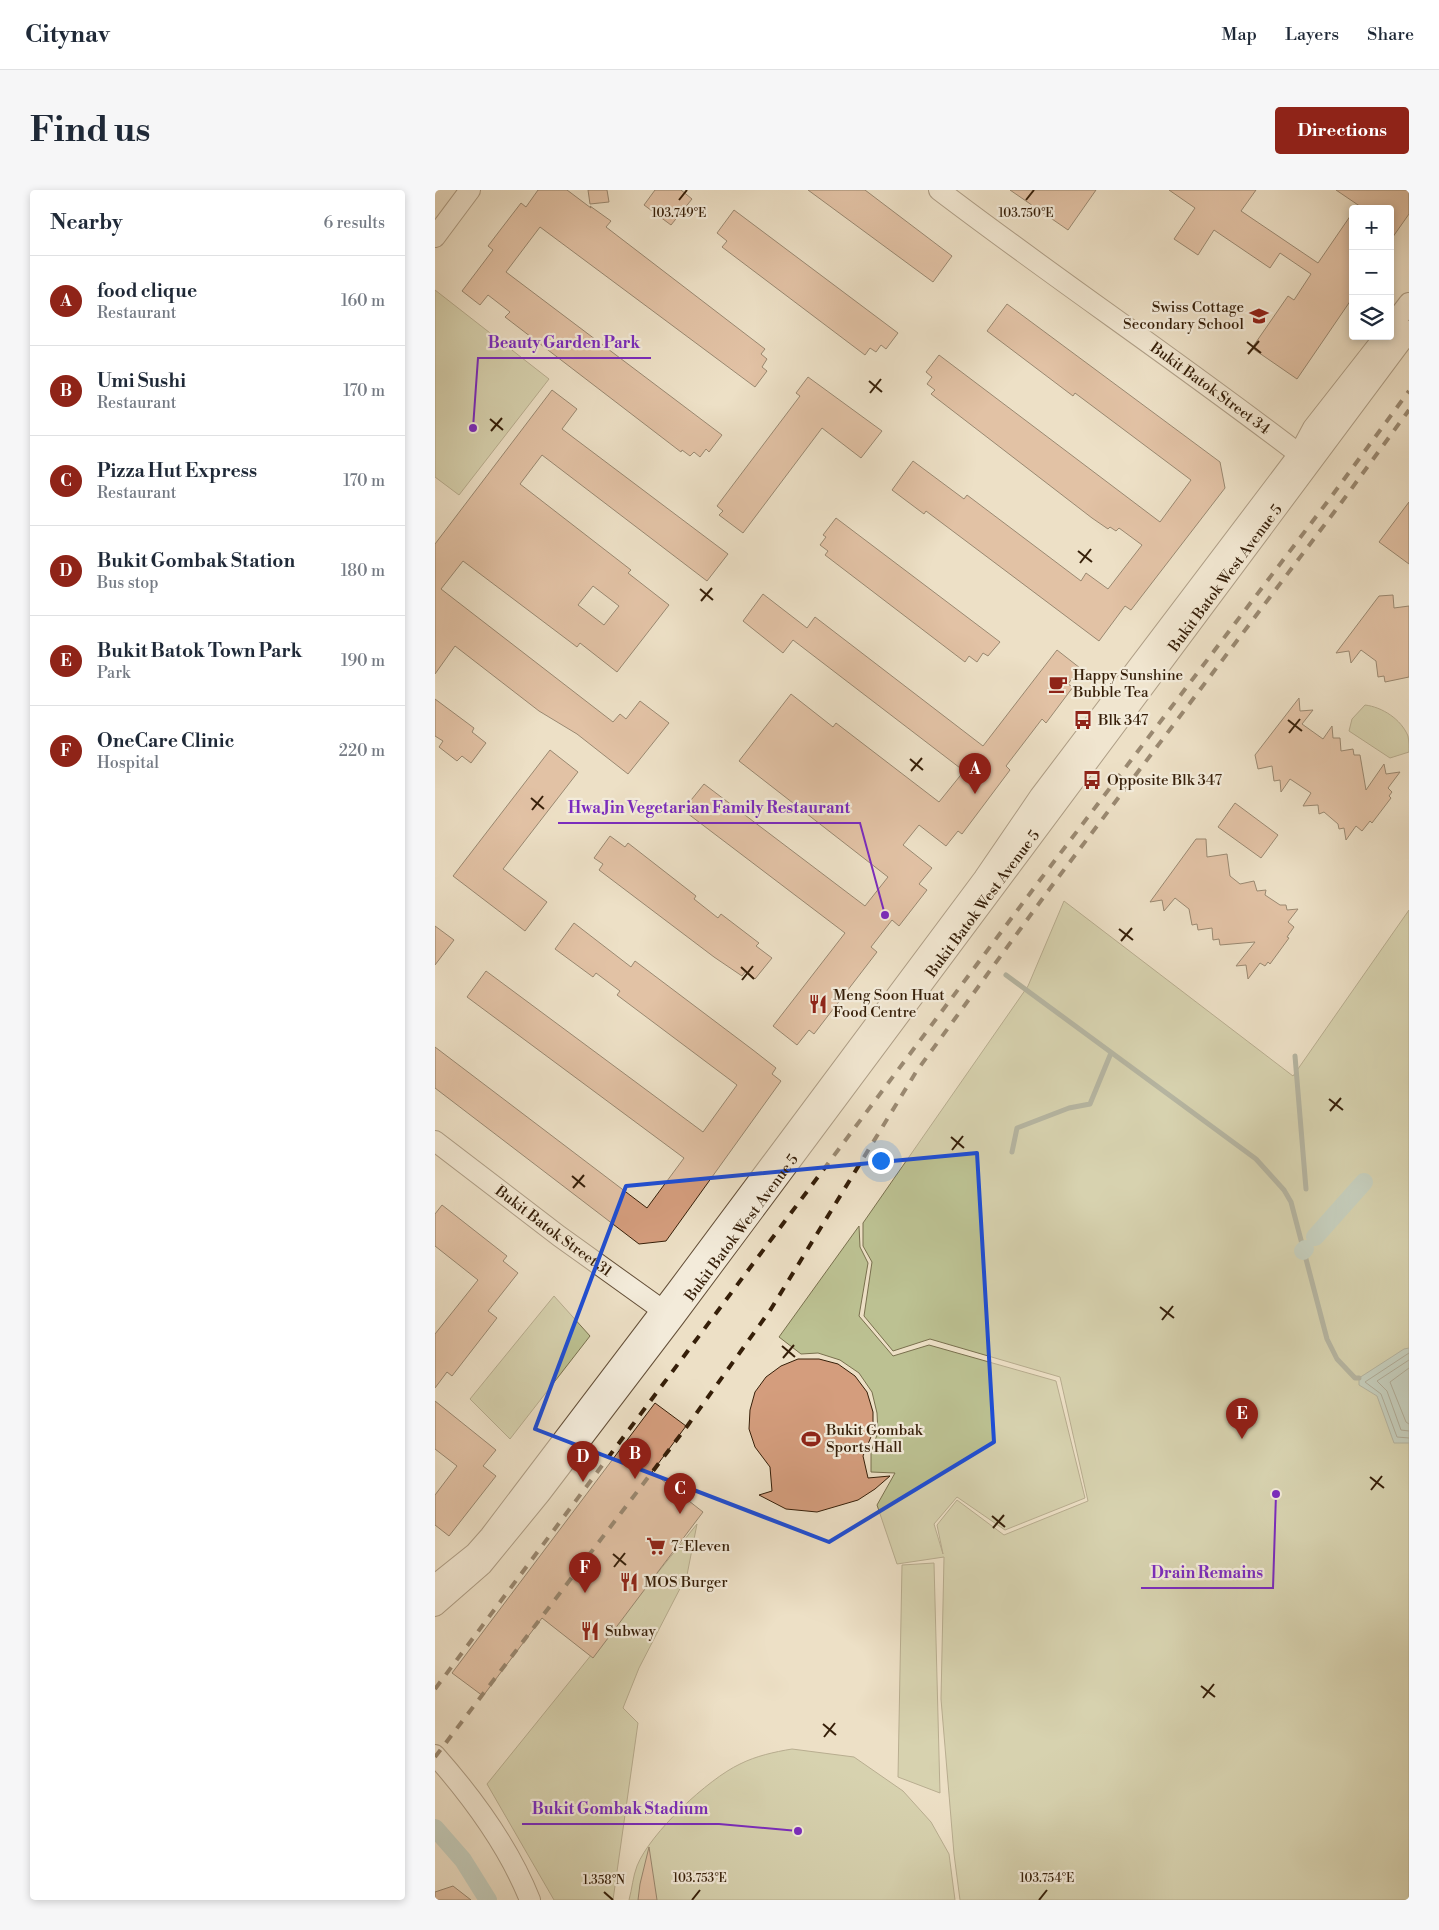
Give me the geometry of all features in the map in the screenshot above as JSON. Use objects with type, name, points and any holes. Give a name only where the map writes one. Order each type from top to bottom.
[{"type":"street","points":[[435,236],[469,190]]},
{"type":"street","name":"Bukit Batok Street 34","points":[[939,190],[1305,459]]},
{"type":"street","points":[[1394,323],[1409,303]]},
{"type":"street","name":"Bukit Batok West Avenue 5","points":[[435,1606],[455,1591],[501,1545],[983,878],[1040,796],[1305,459],[1409,331]]},
{"type":"street","name":"Bukit Batok West Avenue 5","points":[[1305,459],[1313,428],[1382,340]]},
{"type":"street","name":"Bukit Batok Street 31","points":[[435,1141],[667,1314]]},
{"type":"street","name":"Bukit Batok West Avenue 5","points":[[435,1585],[475,1553],[490,1536],[667,1314]]},
{"type":"street","points":[[435,1755],[453,1776],[497,1838],[531,1900]]},
{"type":"street","points":[[435,1773],[472,1819],[492,1850],[517,1900]]},
{"type":"highlighted area","points":[[977,1153],[994,1442],[829,1542],[535,1429],[626,1186]]},
{"type":"green space","points":[[435,290],[549,379],[459,495],[435,477]]},
{"type":"green space","points":[[1365,705],[1384,711],[1401,724],[1408,736],[1409,752],[1390,758],[1349,731],[1352,719]]},
{"type":"green space","points":[[1064,901],[1293,1076],[1409,910],[1409,1900],[960,1900],[954,1854],[941,1699],[944,1557],[897,1564],[877,1505],[895,1473],[871,1472],[871,1452],[878,1432],[877,1413],[872,1392],[859,1373],[840,1360],[818,1353],[801,1354],[779,1337],[859,1226],[860,1247],[868,1263],[859,1316],[893,1356],[929,1345],[1056,1381],[1085,1498],[1005,1530],[957,1497],[934,1524],[943,1554],[937,1525],[957,1500],[1004,1535],[1088,1501],[1060,1377],[930,1339],[893,1351],[864,1316],[872,1262],[863,1246],[863,1223],[1028,986]]},
{"type":"green space","points":[[554,1296],[590,1336],[510,1439],[470,1399]]},
{"type":"green space","points":[[697,1524],[687,1575],[639,1668],[623,1708],[638,1723],[613,1900],[554,1900],[487,1784]]},
{"type":"green space","points":[[934,1563],[940,1793],[898,1777],[902,1565]]},
{"type":"green space","points":[[792,1749],[854,1757],[903,1791],[931,1822],[949,1854],[955,1900],[629,1900],[637,1866],[644,1853],[654,1838],[681,1808],[712,1782],[740,1764],[765,1755]]},
{"type":"water","points":[[1409,1348],[1409,1443],[1394,1443],[1377,1396],[1359,1385],[1359,1378],[1404,1349]]},
{"type":"building","points":[[538,190],[567,190],[591,208],[590,206],[611,221],[606,227],[765,349],[761,354],[767,359],[762,367],[767,371],[755,387],[540,227],[506,272],[722,435],[709,452],[706,449],[700,457],[694,452],[690,456],[682,450],[681,452],[505,317],[510,312],[488,295],[480,305],[462,291],[493,250],[488,246],[521,203],[526,207]]},
{"type":"building","points":[[588,190],[607,190],[609,202],[590,204]]},
{"type":"building","points":[[655,190],[681,190],[692,199],[671,225],[644,205]]},
{"type":"building","points":[[808,190],[865,190],[952,256],[933,282]]},
{"type":"building","points":[[1010,190],[1096,190],[1068,230]]},
{"type":"building","points":[[1169,190],[1256,190],[1241,211],[1318,263],[1349,218],[1349,303],[1297,379],[1252,348],[1288,296],[1294,300],[1311,274],[1280,253],[1270,268],[1214,230],[1198,255],[1174,239],[1195,208]]},
{"type":"building","points":[[1336,190],[1409,190],[1409,214],[1394,235],[1394,205],[1358,205]]},
{"type":"building","points":[[734,210],[898,333],[886,349],[881,345],[876,352],[870,348],[865,355],[722,247],[727,241],[717,233]]},
{"type":"building","points":[[1007,304],[1220,462],[1225,488],[1131,610],[1125,606],[1099,641],[926,511],[924,514],[892,490],[913,461],[964,499],[967,495],[1081,581],[1086,573],[1108,589],[1142,545],[1119,528],[1116,531],[1110,527],[1108,529],[1092,518],[931,394],[935,390],[927,384],[932,377],[926,372],[939,355],[1160,522],[1191,480],[1075,393],[1073,396],[987,331]]},
{"type":"building","points":[[808,377],[882,431],[861,458],[822,428],[743,533],[719,515],[723,511],[717,506],[800,396],[796,393]]},
{"type":"building","points":[[552,390],[577,409],[562,429],[728,554],[707,581],[542,455],[520,484],[631,570],[628,573],[669,605],[617,672],[580,643],[577,647],[463,561],[441,589],[613,722],[620,714],[626,719],[640,701],[669,723],[628,774],[577,734],[539,711],[455,646],[435,674],[435,544]],"holes":[[[593,586],[619,606],[604,625],[578,605]]]},
{"type":"building","points":[[1409,502],[1409,564],[1379,542]]},
{"type":"building","points":[[836,518],[1000,642],[988,656],[983,653],[977,662],[969,656],[965,662],[825,555],[828,551],[820,545],[826,537],[823,535]]},
{"type":"building","points":[[763,594],[807,628],[815,617],[983,746],[1057,650],[1080,668],[1068,684],[1073,687],[1046,723],[1042,719],[1006,766],[1010,770],[962,834],[958,831],[946,846],[919,825],[903,845],[932,868],[919,884],[927,890],[899,926],[892,920],[871,947],[877,952],[814,1034],[809,1030],[797,1045],[773,1026],[845,933],[683,810],[704,784],[865,906],[888,877],[739,761],[791,694],[833,727],[836,723],[939,802],[964,771],[793,640],[783,653],[743,621]]},
{"type":"building","points":[[1393,595],[1394,608],[1409,606],[1409,677],[1385,682],[1384,676],[1378,677],[1376,661],[1361,650],[1351,663],[1349,651],[1336,653],[1379,596]]},
{"type":"building","points":[[1299,698],[1300,711],[1313,710],[1302,724],[1323,739],[1332,726],[1333,738],[1340,738],[1341,751],[1353,749],[1354,755],[1360,755],[1366,790],[1384,764],[1386,774],[1400,772],[1388,788],[1392,792],[1389,796],[1391,798],[1372,823],[1370,821],[1362,831],[1356,826],[1346,840],[1344,828],[1339,829],[1338,824],[1324,812],[1319,814],[1318,805],[1303,806],[1311,793],[1290,779],[1281,792],[1280,780],[1274,781],[1272,766],[1258,769],[1255,755]]},
{"type":"building","points":[[435,699],[474,728],[472,732],[486,743],[471,763],[462,756],[457,761],[439,747],[443,741],[435,736]]},
{"type":"building","points":[[550,750],[578,772],[503,869],[547,902],[525,931],[453,876]]},
{"type":"building","points":[[1235,803],[1278,835],[1261,858],[1218,827]]},
{"type":"building","points":[[610,836],[625,847],[628,843],[696,896],[694,899],[718,918],[721,914],[759,943],[756,946],[772,958],[755,979],[746,971],[742,976],[714,957],[599,870],[603,864],[594,858]]},
{"type":"building","points":[[1196,839],[1206,839],[1207,857],[1227,854],[1230,876],[1240,884],[1254,881],[1257,891],[1266,890],[1265,895],[1280,905],[1286,905],[1287,910],[1298,909],[1288,922],[1294,927],[1287,937],[1289,938],[1270,964],[1268,962],[1265,966],[1260,963],[1248,979],[1246,965],[1236,966],[1255,942],[1220,945],[1219,939],[1213,940],[1212,928],[1198,930],[1197,924],[1192,925],[1189,909],[1175,898],[1164,911],[1162,900],[1150,902]]},
{"type":"building","points":[[574,923],[631,967],[635,961],[753,1050],[776,1068],[772,1074],[781,1081],[666,1241],[639,1244],[435,1088],[435,1047],[647,1208],[684,1158],[467,997],[486,971],[703,1132],[737,1085],[617,995],[620,991],[596,973],[593,977],[555,949]]},
{"type":"building","points":[[435,926],[454,940],[435,965]]},
{"type":"building","points":[[442,1205],[507,1256],[503,1261],[518,1273],[488,1311],[497,1318],[452,1376],[447,1372],[435,1388],[435,1334],[478,1280],[435,1246],[435,1214]]},
{"type":"building","name":"Bukit Gombak Sports Hall","points":[[798,1359],[819,1359],[838,1364],[855,1376],[867,1392],[873,1412],[873,1432],[863,1456],[868,1478],[890,1476],[858,1500],[817,1512],[786,1509],[759,1495],[772,1491],[770,1467],[755,1447],[749,1429],[750,1410],[755,1392],[766,1377],[781,1366]]},
{"type":"building","points":[[435,1401],[496,1450],[483,1466],[496,1476],[449,1536],[435,1525],[435,1495],[457,1466],[435,1449]]},
{"type":"building","points":[[655,1403],[686,1426],[652,1472],[703,1512],[593,1658],[542,1618],[483,1696],[452,1673]]},
{"type":"building","points":[[649,1847],[657,1900],[638,1900],[640,1884]]},
{"type":"building","points":[[453,1886],[471,1900],[435,1900],[435,1892]]},
{"type":"waterway","points":[[1006,975],[1256,1159],[1284,1190],[1291,1202],[1327,1339],[1337,1359],[1355,1378],[1359,1378]]},
{"type":"waterway","points":[[1012,1152],[1017,1128],[1069,1108],[1090,1104],[1111,1053]]},
{"type":"waterway","points":[[1295,1056],[1306,1189]]},
{"type":"waterway","points":[[1315,1237],[1364,1182]]},
{"type":"waterway","points":[[435,1828],[463,1860],[488,1900]]},
{"type":"railway","points":[[435,1689],[1040,880],[1331,497],[1409,391]]},
{"type":"railway","points":[[435,1757],[688,1425],[771,1309],[916,1072],[1051,887],[1409,410]]},
{"type":"place","name":"Swiss Cottage Secondary School","points":[[1259,316]]},
{"type":"place","name":"Beauty Garden Park","points":[[473,428]]},
{"type":"place","name":"Happy Sunshine Bubble Tea","points":[[1058,684]]},
{"type":"place","name":"Blk 347","points":[[1083,720]]},
{"type":"place","name":"Opposite Blk 347","points":[[1092,780]]},
{"type":"place","name":"food clique","points":[[975,794]]},
{"type":"place","name":"Hwa Jin Vegetarian Family Restaurant","points":[[885,915]]},
{"type":"place","name":"Meng Soon Huat Food Centre","points":[[818,1004]]},
{"type":"place","name":"Bukit Gombak Sports Hall","points":[[811,1439]]},
{"type":"place","name":"Bukit Batok Town Park","points":[[1242,1439]]},
{"type":"place","name":"Umi Sushi","points":[[635,1479]]},
{"type":"place","name":"Bukit Gombak Station","points":[[583,1482]]},
{"type":"place","name":"Drain Remains","points":[[1276,1494]]},
{"type":"place","name":"Pizza Hut Express","points":[[680,1514]]},
{"type":"place","name":"7-Eleven","points":[[656,1546]]},
{"type":"place","name":"MOS Burger","points":[[629,1582]]},
{"type":"place","name":"OneCare Clinic","points":[[585,1593]]},
{"type":"place","name":"Subway","points":[[590,1631]]},
{"type":"place","name":"Bukit Gombak Stadium","points":[[798,1831]]}]
